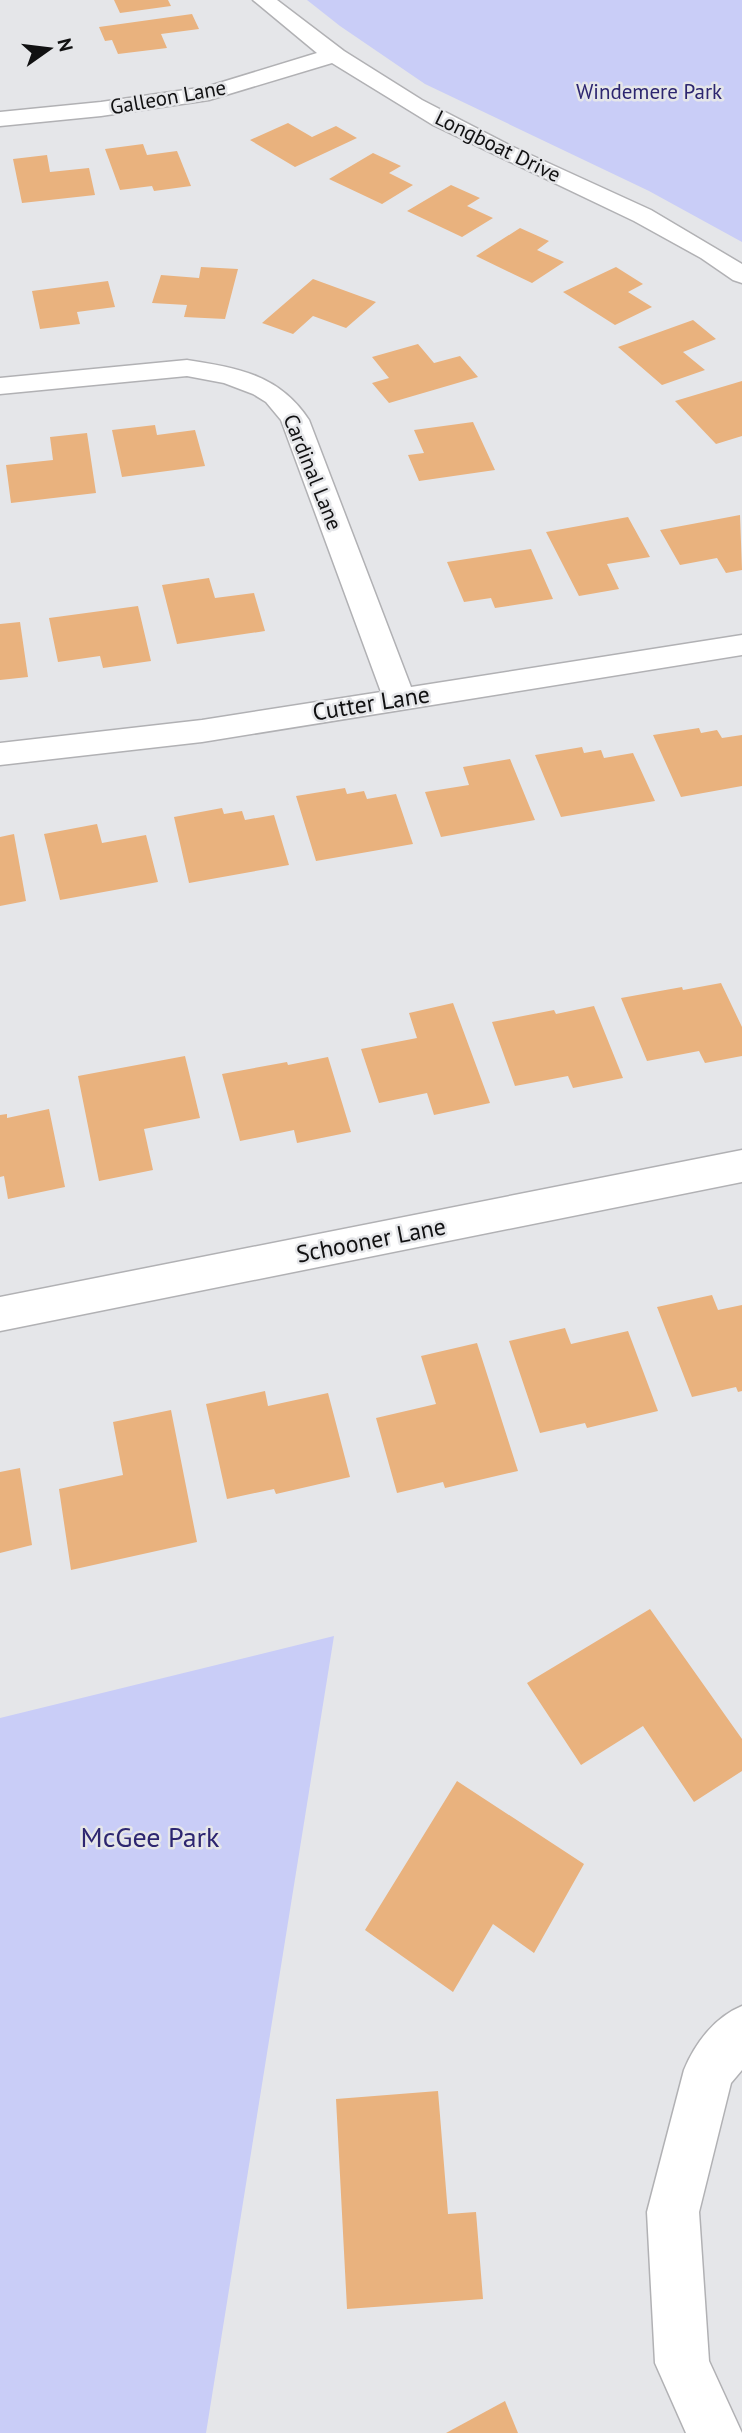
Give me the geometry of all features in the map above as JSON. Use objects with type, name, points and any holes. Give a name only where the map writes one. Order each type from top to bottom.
[{"type":"street","name":"Longboat Drive","points":[[264,0],[333,55],[468,134],[657,222],[742,275]]},
{"type":"street","name":"Galleon Lane","points":[[0,119],[101,109],[209,93],[333,55]]},
{"type":"street","name":"Cardinal Lane","points":[[0,386],[187,368],[250,383],[272,394],[290,409],[295,419],[399,698]]},
{"type":"street","name":"Cutter Lane","points":[[0,754],[202,731],[742,645]]},
{"type":"street","name":"Schooner Lane","points":[[0,1314],[742,1166]]},
{"type":"street","points":[[713,2433],[682,2363],[673,2212],[709,2070],[742,2031]]},
{"type":"green space","name":"Windemere Park","points":[[307,0],[742,0],[742,242],[649,191],[425,84]]},
{"type":"green space","name":"McGee Park","points":[[334,1636],[206,2433],[0,2433],[0,1718]]},
{"type":"building","points":[[114,0],[168,0],[171,6],[120,13]]},
{"type":"building","points":[[192,14],[199,29],[161,34],[167,48],[118,54],[112,40],[105,41],[99,27]]},
{"type":"building","points":[[288,123],[312,137],[336,126],[357,138],[295,167],[250,140]]},
{"type":"building","points":[[143,144],[147,155],[177,151],[191,186],[154,191],[152,186],[120,190],[105,149]]},
{"type":"building","points":[[373,153],[401,166],[389,173],[413,185],[382,204],[329,179]]},
{"type":"building","points":[[47,155],[50,172],[89,168],[95,195],[22,203],[13,159]]},
{"type":"building","points":[[451,185],[480,198],[467,206],[493,218],[462,237],[407,211]]},
{"type":"building","points":[[520,228],[549,241],[537,250],[564,262],[532,283],[476,256]]},
{"type":"building","points":[[201,267],[238,269],[225,319],[184,317],[187,305],[152,303],[161,275],[199,278]]},
{"type":"building","points":[[616,267],[643,284],[628,292],[652,307],[615,325],[563,292]]},
{"type":"building","points":[[313,279],[376,302],[346,328],[313,316],[293,334],[262,323]]},
{"type":"building","points":[[108,281],[115,307],[77,312],[80,324],[40,329],[32,291]]},
{"type":"building","points":[[693,320],[716,339],[683,352],[705,370],[662,385],[618,347]]},
{"type":"building","points":[[418,344],[434,363],[460,356],[478,377],[389,403],[372,383],[389,378],[372,357]]},
{"type":"building","points":[[742,381],[742,436],[716,444],[675,401]]},
{"type":"building","points":[[473,422],[495,470],[419,481],[408,455],[424,453],[414,430]]},
{"type":"building","points":[[155,425],[157,435],[195,430],[205,466],[122,477],[112,430]]},
{"type":"building","points":[[87,433],[96,493],[11,503],[6,465],[53,460],[50,437]]},
{"type":"building","points":[[740,515],[742,570],[726,573],[717,558],[680,565],[660,530]]},
{"type":"building","points":[[628,517],[650,557],[607,564],[619,589],[579,596],[546,532]]},
{"type":"building","points":[[531,549],[553,599],[495,608],[491,598],[464,602],[447,562]]},
{"type":"building","points":[[209,578],[215,598],[254,593],[265,631],[177,644],[162,585]]},
{"type":"building","points":[[138,606],[151,661],[103,668],[100,656],[58,662],[49,618]]},
{"type":"building","points":[[20,622],[28,677],[0,680],[0,624]]},
{"type":"building","points":[[699,728],[701,733],[717,730],[722,738],[742,735],[742,786],[681,797],[653,735]]},
{"type":"building","points":[[582,747],[584,753],[601,750],[604,758],[633,753],[655,801],[561,817],[535,755]]},
{"type":"building","points":[[510,759],[535,820],[441,837],[425,792],[469,785],[463,767]]},
{"type":"building","points":[[345,788],[347,794],[364,791],[367,799],[396,794],[413,844],[316,861],[296,796]]},
{"type":"building","points":[[222,808],[224,814],[242,811],[245,820],[274,815],[289,865],[189,883],[174,817]]},
{"type":"building","points":[[97,824],[102,843],[146,835],[158,882],[60,900],[44,834]]},
{"type":"building","points":[[14,834],[26,901],[0,906],[0,837]]},
{"type":"building","points":[[721,983],[742,1027],[742,1056],[705,1063],[699,1051],[647,1061],[621,998]]},
{"type":"building","points":[[453,1003],[490,1103],[434,1115],[427,1093],[379,1103],[361,1049],[417,1038],[409,1013]]},
{"type":"building","points":[[594,1006],[623,1078],[573,1088],[568,1076],[515,1086],[492,1022],[554,1010],[556,1014]]},
{"type":"building","points":[[185,1056],[200,1118],[144,1129],[153,1170],[99,1181],[78,1076]]},
{"type":"building","points":[[328,1057],[351,1132],[297,1143],[294,1130],[240,1141],[222,1074]]},
{"type":"building","points":[[49,1109],[65,1187],[8,1199],[4,1176],[0,1177],[0,1115],[7,1114],[7,1118]]},
{"type":"building","points":[[712,1295],[718,1310],[742,1305],[742,1391],[738,1392],[736,1387],[692,1397],[657,1307]]},
{"type":"building","points":[[565,1328],[571,1344],[628,1331],[658,1411],[587,1428],[585,1423],[540,1433],[509,1341]]},
{"type":"building","points":[[477,1343],[518,1471],[445,1488],[443,1482],[397,1493],[376,1418],[436,1404],[421,1356]]},
{"type":"building","points":[[265,1391],[268,1406],[328,1393],[350,1477],[276,1494],[274,1489],[227,1499],[206,1404]]},
{"type":"building","points":[[171,1410],[197,1542],[71,1570],[59,1489],[123,1475],[113,1422]]},
{"type":"building","points":[[20,1468],[32,1545],[0,1553],[0,1472]]},
{"type":"building","points":[[650,1609],[742,1739],[742,1771],[694,1802],[643,1726],[581,1765],[527,1683]]},
{"type":"building","points":[[457,1781],[584,1864],[534,1953],[493,1924],[453,1992],[365,1930]]},
{"type":"building","points":[[438,2091],[448,2214],[476,2212],[483,2299],[347,2309],[336,2099]]},
{"type":"building","points":[[505,2401],[518,2433],[446,2433]]}]
